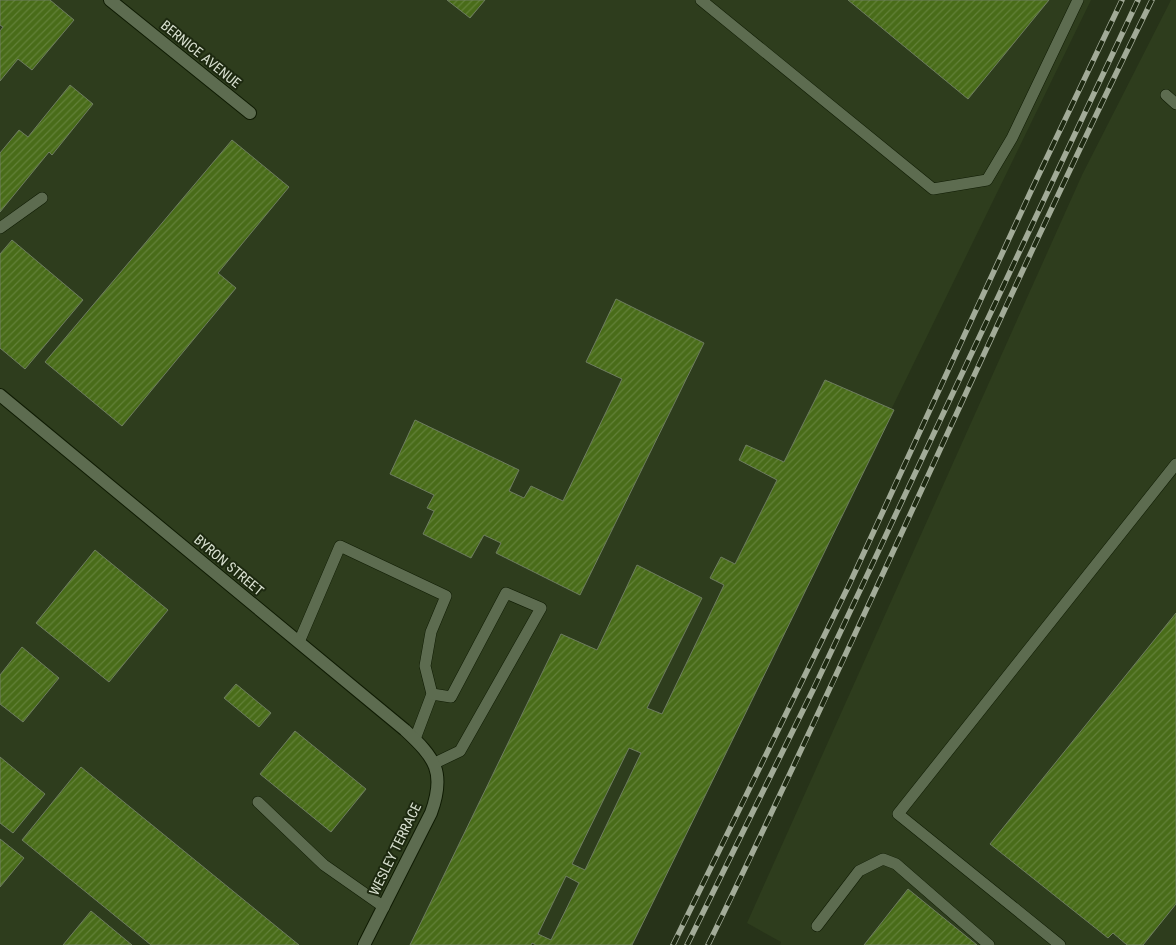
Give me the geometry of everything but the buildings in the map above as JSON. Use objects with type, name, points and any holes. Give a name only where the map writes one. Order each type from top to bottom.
[{"type":"street","name":"BERNICE AVENUE","points":[[110,0],[250,113]]},
{"type":"street","name":"BYRON STREET","points":[[0,395],[414,739],[435,763]]},
{"type":"street","name":"WESLEY TERRACE","points":[[364,945],[431,813],[437,795],[438,780],[435,763]]},
{"type":"lane","points":[[701,0],[934,189],[987,180],[1012,138],[1078,0]]},
{"type":"lane","points":[[1166,95],[1176,104]]},
{"type":"lane","points":[[0,228],[42,198]]},
{"type":"lane","points":[[1060,945],[898,814],[1176,464]]},
{"type":"lane","points":[[299,642],[340,546],[446,596],[431,632],[425,666],[432,694],[414,739]]},
{"type":"lane","points":[[432,694],[451,697],[506,593],[541,608],[460,751],[435,763]]},
{"type":"lane","points":[[258,802],[324,865],[384,907]]},
{"type":"lane","points":[[817,926],[859,871],[883,859],[896,864],[989,945]]},
{"type":"shaded area","points":[[0,0],[1091,0],[630,945],[0,945]]},
{"type":"shaded area","points":[[1171,0],[1176,0],[1176,945],[780,945],[781,942],[747,923],[1082,175]]},
{"type":"railway","points":[[673,945],[849,585],[1031,191],[1122,0]]},
{"type":"railway","points":[[687,945],[814,688],[1138,0]]},
{"type":"railway","points":[[708,945],[765,827],[1039,235],[1152,0]]}]
